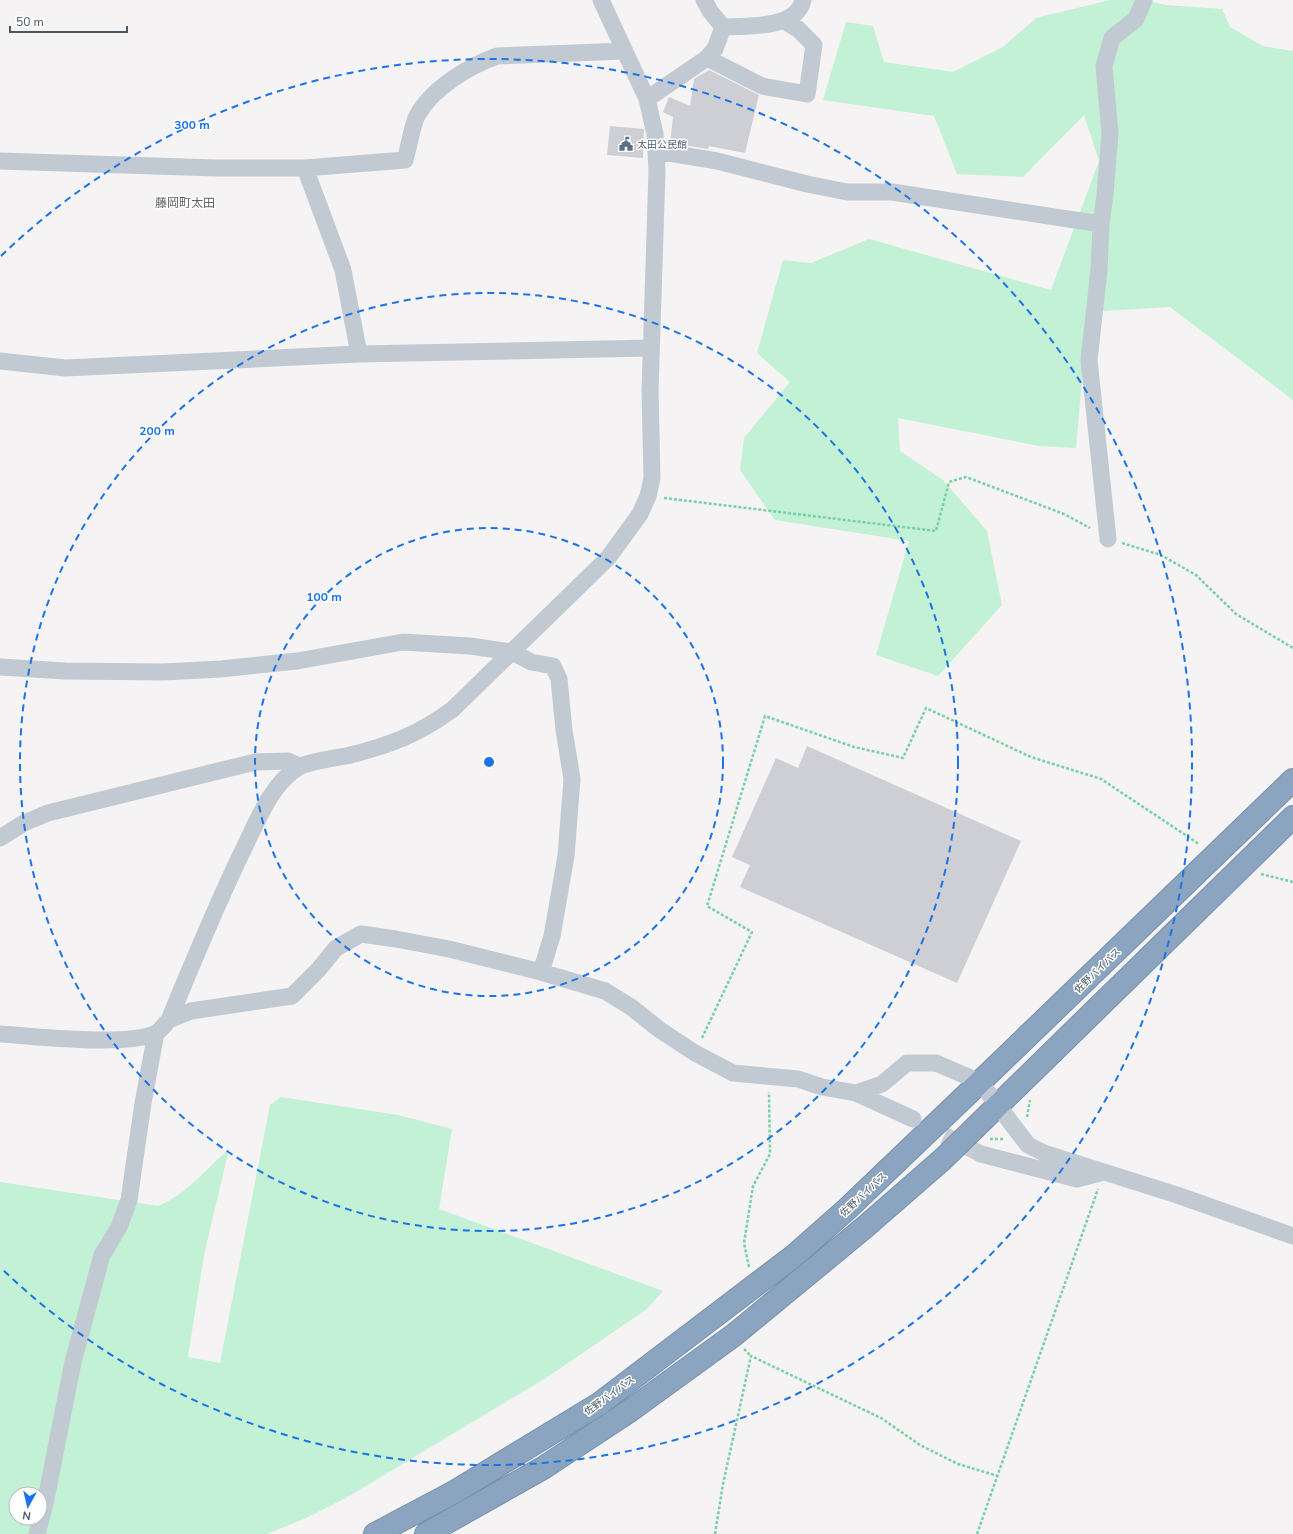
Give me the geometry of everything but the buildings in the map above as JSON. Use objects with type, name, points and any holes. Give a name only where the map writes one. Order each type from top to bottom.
[{"type":"highway","name":"佐野バイパス","points":[[375,1534],[456,1491],[599,1404],[795,1255],[847,1209],[1293,780]]},
{"type":"highway","points":[[426,1534],[543,1468],[628,1412],[734,1335],[871,1222],[944,1159],[1293,817]]},
{"type":"street","points":[[0,1034],[115,1040],[136,1038],[156,1033],[169,1020],[228,880],[270,797],[284,780],[299,766],[376,748],[431,725],[453,709],[608,558],[634,525],[648,496],[652,478],[653,448],[650,391],[657,151],[647,99],[602,0]]},
{"type":"street","points":[[704,0],[710,11],[723,27]]},
{"type":"street","points":[[723,27],[784,21],[795,15],[803,0]]},
{"type":"street","points":[[1108,538],[1089,360],[1099,270],[1101,224],[1106,195],[1110,133],[1104,66],[1112,38],[1136,19],[1144,0]]},
{"type":"street","points":[[707,58],[762,86],[807,94],[814,45],[798,29],[784,21]]},
{"type":"street","points":[[647,99],[707,58],[714,49],[723,27]]},
{"type":"street","points":[[0,161],[193,168],[305,168],[405,160],[416,117],[424,105],[450,80],[479,62],[497,56],[625,50]]},
{"type":"street","points":[[657,151],[717,161],[791,180],[847,192],[892,192],[1101,224]]},
{"type":"street","points":[[305,168],[343,270],[359,354]]},
{"type":"street","points":[[0,361],[65,368],[359,354],[651,348]]},
{"type":"street","points":[[0,667],[65,671],[163,672],[221,669],[297,661],[403,642],[470,646],[512,652],[531,662],[552,666],[559,679],[564,730],[572,779],[566,856],[552,936],[541,972]]},
{"type":"street","points":[[0,838],[24,823],[48,813],[248,764],[288,761],[299,766]]},
{"type":"street","points":[[169,1020],[191,1011],[292,996],[319,969],[336,948],[361,934],[449,949],[541,972],[605,991],[695,1053],[734,1073],[798,1079],[822,1087],[856,1093],[913,1119]]},
{"type":"street","points":[[37,1534],[45,1504],[74,1362],[102,1255],[119,1226],[129,1200],[143,1103],[156,1033]]},
{"type":"street","points":[[856,1093],[882,1084],[907,1063],[936,1063],[980,1082],[1028,1145],[1044,1153],[1176,1195],[1293,1236]]},
{"type":"street","points":[[981,1154],[1077,1179],[1104,1172]]},
{"type":"path","points":[[648,496],[936,531],[949,482],[966,477],[1064,514],[1108,538],[1161,555],[1196,575],[1236,614],[1293,648]]},
{"type":"path","points":[[695,1053],[752,932],[707,906],[765,716],[854,747],[903,758],[926,708],[1031,757],[1101,779],[1216,855]]},
{"type":"path","points":[[1245,864],[1256,873],[1293,882]]},
{"type":"path","points":[[755,1285],[749,1267],[744,1243],[753,1186],[770,1154],[769,1077]]},
{"type":"path","points":[[977,1534],[1104,1172]]},
{"type":"path","points":[[715,1534],[723,1484],[750,1356],[881,1418],[920,1445],[958,1464],[998,1476]]},
{"type":"green space","points":[[1110,0],[1144,0],[1166,5],[1222,9],[1230,27],[1263,46],[1293,51],[1293,400],[1170,307],[1088,312],[1076,448],[1039,446],[898,418],[900,451],[943,480],[987,531],[1002,605],[938,676],[876,655],[909,541],[775,520],[740,470],[744,438],[790,382],[757,353],[783,260],[811,263],[869,239],[1051,290],[1099,161],[1084,115],[1023,177],[957,174],[934,116],[823,100],[846,22],[873,26],[884,62],[953,72],[1003,47],[1036,18]]},
{"type":"green space","points":[[281,1097],[398,1115],[452,1129],[439,1209],[663,1291],[647,1309],[546,1378],[346,1498],[306,1518],[267,1534],[0,1534],[0,1182],[158,1206],[178,1195],[187,1188],[229,1149],[204,1255],[188,1357],[220,1363],[270,1105]]},
{"type":"tunnel","points":[[922,1124],[981,1154]]},
{"type":"place","name":"太田公民館","points":[[626,144]]},
{"type":"district","name":"藤岡町太田","points":[[185,203]]}]
